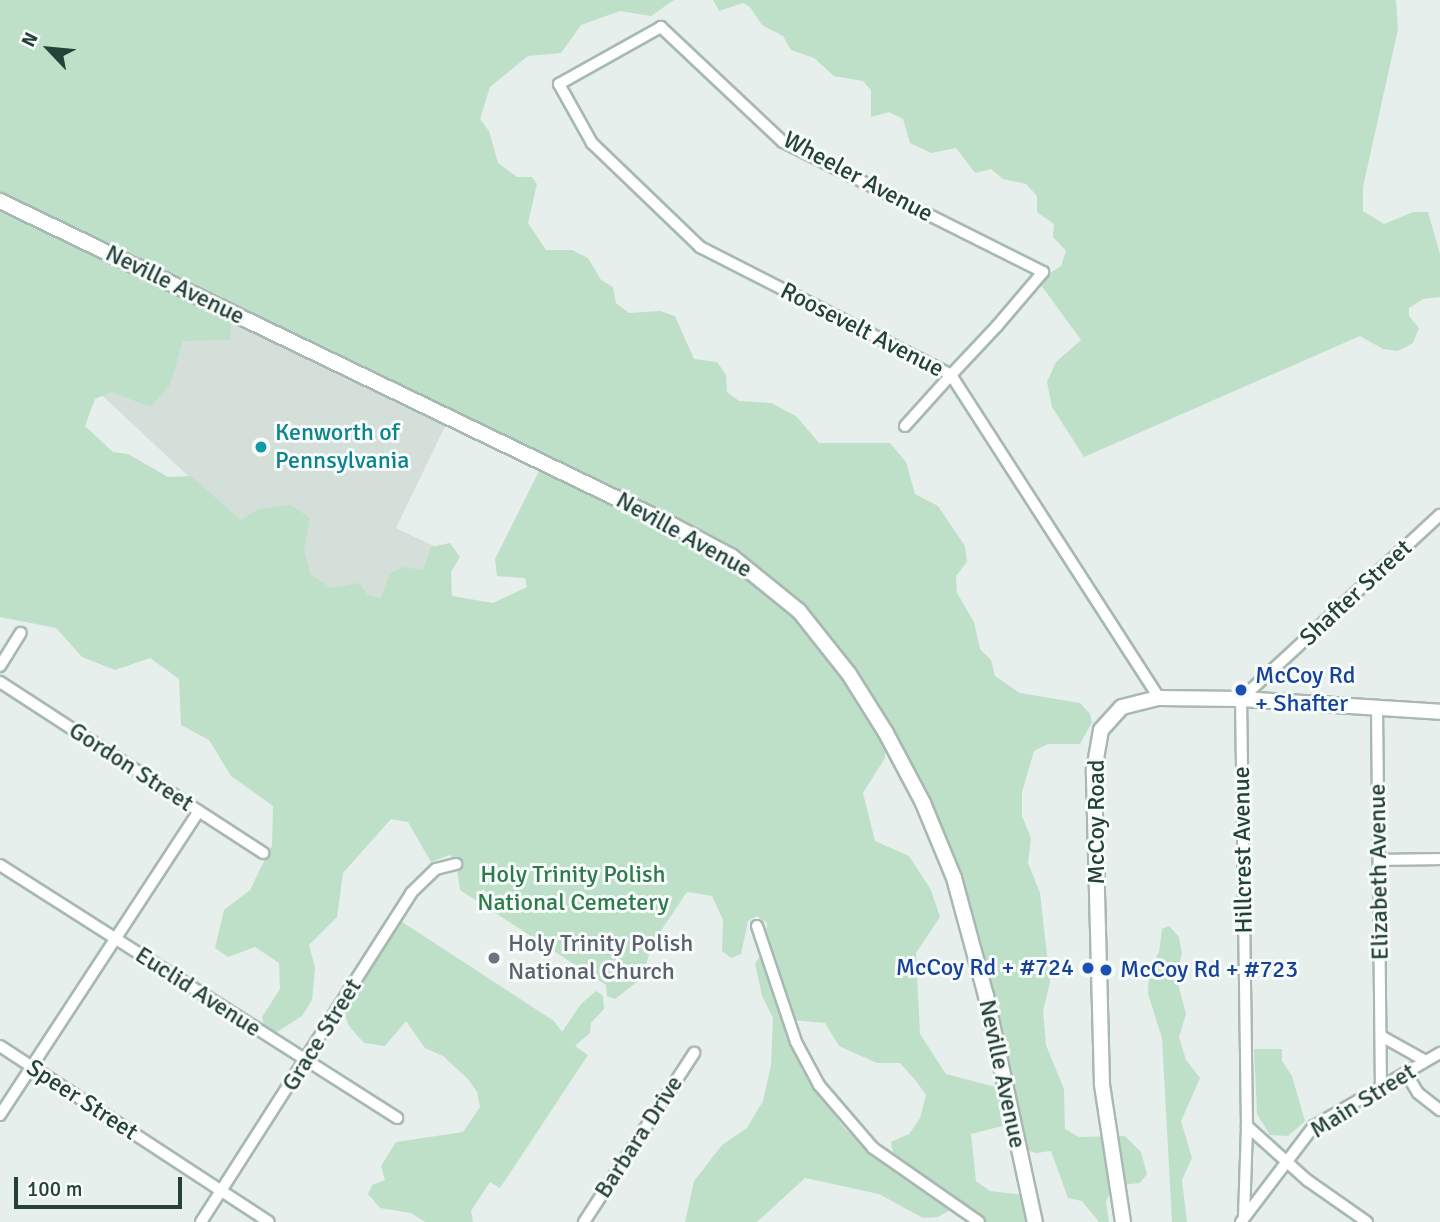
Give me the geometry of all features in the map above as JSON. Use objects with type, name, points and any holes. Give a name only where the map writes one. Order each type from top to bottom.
[{"type":"street","name":"Roosevelt Avenue","points":[[661,27],[559,84],[592,143],[700,247],[951,375],[1159,698]]},
{"type":"street","name":"Wheeler Avenue","points":[[661,27],[783,142],[1043,272],[951,375]]},
{"type":"street","name":"Neville Avenue","points":[[0,201],[720,550],[758,575],[799,611],[849,674],[886,733],[923,803],[954,878],[981,973],[1035,1222]]},
{"type":"street","points":[[905,426],[951,375]]},
{"type":"street","name":"Shafter Street","points":[[1241,699],[1440,516]]},
{"type":"street","points":[[0,666],[21,633]]},
{"type":"street","name":"Gordon Street","points":[[0,682],[263,853]]},
{"type":"street","name":"McCoy Road","points":[[1123,1222],[1102,1084],[1094,770],[1101,730],[1112,716],[1136,701],[1159,698],[1241,699],[1440,712]]},
{"type":"street","name":"Hillcrest Avenue","points":[[1241,699],[1247,1126],[1242,1219]]},
{"type":"street","name":"Elizabeth Avenue","points":[[1377,708],[1381,1087]]},
{"type":"street","points":[[0,1115],[199,811]]},
{"type":"street","points":[[1379,860],[1440,859]]},
{"type":"street","name":"Grace Street","points":[[201,1222],[411,893],[436,869],[456,864]]},
{"type":"street","name":"Euclid Avenue","points":[[0,865],[397,1118]]},
{"type":"street","points":[[757,926],[796,1042],[819,1085],[873,1148],[979,1222]]},
{"type":"street","points":[[1381,1036],[1426,1061]]},
{"type":"street","name":"Speer Street","points":[[0,1046],[270,1222]]},
{"type":"street","name":"Barbara Drive","points":[[584,1222],[694,1052]]},
{"type":"street","name":"Main Street","points":[[1242,1219],[1284,1161],[1314,1126],[1440,1053]]},
{"type":"street","points":[[1406,1073],[1419,1093],[1440,1110]]},
{"type":"street","points":[[1247,1126],[1284,1161],[1367,1222]]},
{"type":"shaded area","points":[[0,201],[450,416],[396,528],[440,549],[385,660],[0,300]]},
{"type":"green space","points":[[0,0],[674,0],[651,16],[620,11],[581,25],[561,53],[528,56],[490,87],[480,119],[489,131],[498,163],[517,177],[532,177],[537,184],[528,223],[546,250],[572,250],[588,258],[601,280],[613,287],[616,303],[629,313],[660,311],[675,316],[694,359],[717,362],[726,375],[727,392],[739,401],[771,403],[796,416],[819,443],[890,443],[906,462],[915,494],[938,506],[965,546],[967,562],[956,576],[957,593],[974,622],[980,649],[991,660],[995,676],[1020,693],[1080,703],[1090,714],[1092,722],[1080,744],[1048,744],[1034,751],[1022,792],[1022,816],[1031,838],[1028,863],[1040,893],[1050,982],[1043,1011],[1046,1045],[1064,1089],[1065,1129],[1079,1137],[1125,1136],[1141,1152],[1147,1174],[1140,1183],[1122,1185],[1109,1195],[1106,1202],[1109,1222],[1099,1222],[1082,1201],[1068,1198],[1051,1151],[1036,1153],[1019,1148],[956,878],[850,672],[733,554],[0,196]]},
{"type":"green space","points":[[713,0],[1396,0],[1398,29],[1363,187],[1363,211],[1384,224],[1413,212],[1428,212],[1440,254],[1440,297],[1423,299],[1409,308],[1409,316],[1419,328],[1413,343],[1398,351],[1383,349],[1360,336],[1084,457],[1052,407],[1047,382],[1056,362],[1081,340],[1038,281],[1061,266],[1066,251],[1053,237],[1054,224],[1037,212],[1037,196],[1026,184],[1003,179],[991,169],[975,173],[956,148],[931,153],[910,143],[903,119],[889,112],[871,117],[871,90],[863,81],[834,76],[814,58],[791,50],[783,36],[762,25],[750,7],[743,3],[719,11]]},
{"type":"green space","name":"Holy Trinity Polish National Cemetery","points":[[0,205],[232,316],[230,340],[183,341],[170,385],[150,407],[112,392],[95,399],[85,426],[113,452],[128,454],[168,477],[191,476],[241,520],[258,509],[291,505],[310,518],[304,550],[311,575],[331,588],[359,583],[367,594],[381,598],[389,574],[403,567],[423,570],[431,547],[450,543],[460,557],[451,572],[452,596],[493,603],[527,587],[525,578],[497,576],[495,559],[543,463],[730,558],[798,613],[886,739],[885,758],[863,793],[875,841],[909,856],[931,890],[940,917],[916,953],[920,1034],[946,1074],[1003,1089],[1010,1124],[971,1134],[976,1181],[990,1191],[1024,1195],[1033,1222],[982,1222],[895,1162],[891,1142],[909,1134],[920,1118],[926,1095],[900,1063],[877,1063],[839,1046],[825,1023],[791,1020],[765,943],[767,923],[757,916],[748,921],[741,954],[731,958],[722,951],[723,920],[712,896],[687,892],[652,944],[642,978],[615,999],[607,996],[606,985],[460,890],[456,861],[450,855],[431,862],[408,822],[391,819],[343,873],[337,917],[309,945],[315,968],[312,1000],[302,1016],[277,1032],[265,1028],[262,1017],[280,989],[279,963],[255,947],[228,957],[215,948],[224,910],[250,890],[272,845],[273,806],[231,776],[209,740],[181,725],[179,679],[150,658],[115,670],[82,657],[56,628],[0,617]]},
{"type":"green space","points":[[396,918],[554,1021],[562,1032],[581,1004],[596,991],[603,996],[604,1009],[591,1023],[590,1033],[575,1046],[588,1055],[500,1188],[490,1182],[471,1211],[473,1222],[425,1222],[411,1213],[380,1208],[368,1194],[372,1185],[385,1180],[381,1166],[396,1142],[463,1132],[480,1107],[477,1092],[468,1079],[443,1056],[425,1048],[406,1021],[385,1046],[364,1043],[349,1026],[341,1005]]},
{"type":"green space","points":[[1169,926],[1179,937],[1182,953],[1176,976],[1186,1014],[1179,1037],[1186,1060],[1200,1078],[1181,1121],[1192,1158],[1182,1180],[1187,1222],[1172,1222],[1162,1038],[1148,994],[1149,971],[1159,952],[1162,929]]},
{"type":"green space","points":[[765,951],[811,1081],[845,1129],[885,1165],[893,1165],[954,1208],[938,1217],[923,1218],[879,1194],[805,1178],[757,1222],[685,1222],[694,1181],[722,1145],[747,1128],[763,1101],[771,1065],[773,1018],[762,996],[755,963]]},
{"type":"green space","points":[[1254,1049],[1282,1049],[1282,1061],[1292,1076],[1305,1121],[1288,1136],[1270,1135],[1257,1114]]},
{"type":"place","name":"Kenworth of Pennsylvania","points":[[261,447]]},
{"type":"place","name":"McCoy Rd + Shafter","points":[[1241,690]]},
{"type":"place","name":"Holy Trinity Polish National Church","points":[[494,958]]},
{"type":"place","name":"McCoy Rd + #724","points":[[1088,968]]},
{"type":"place","name":"McCoy Rd + #723","points":[[1106,970]]}]
